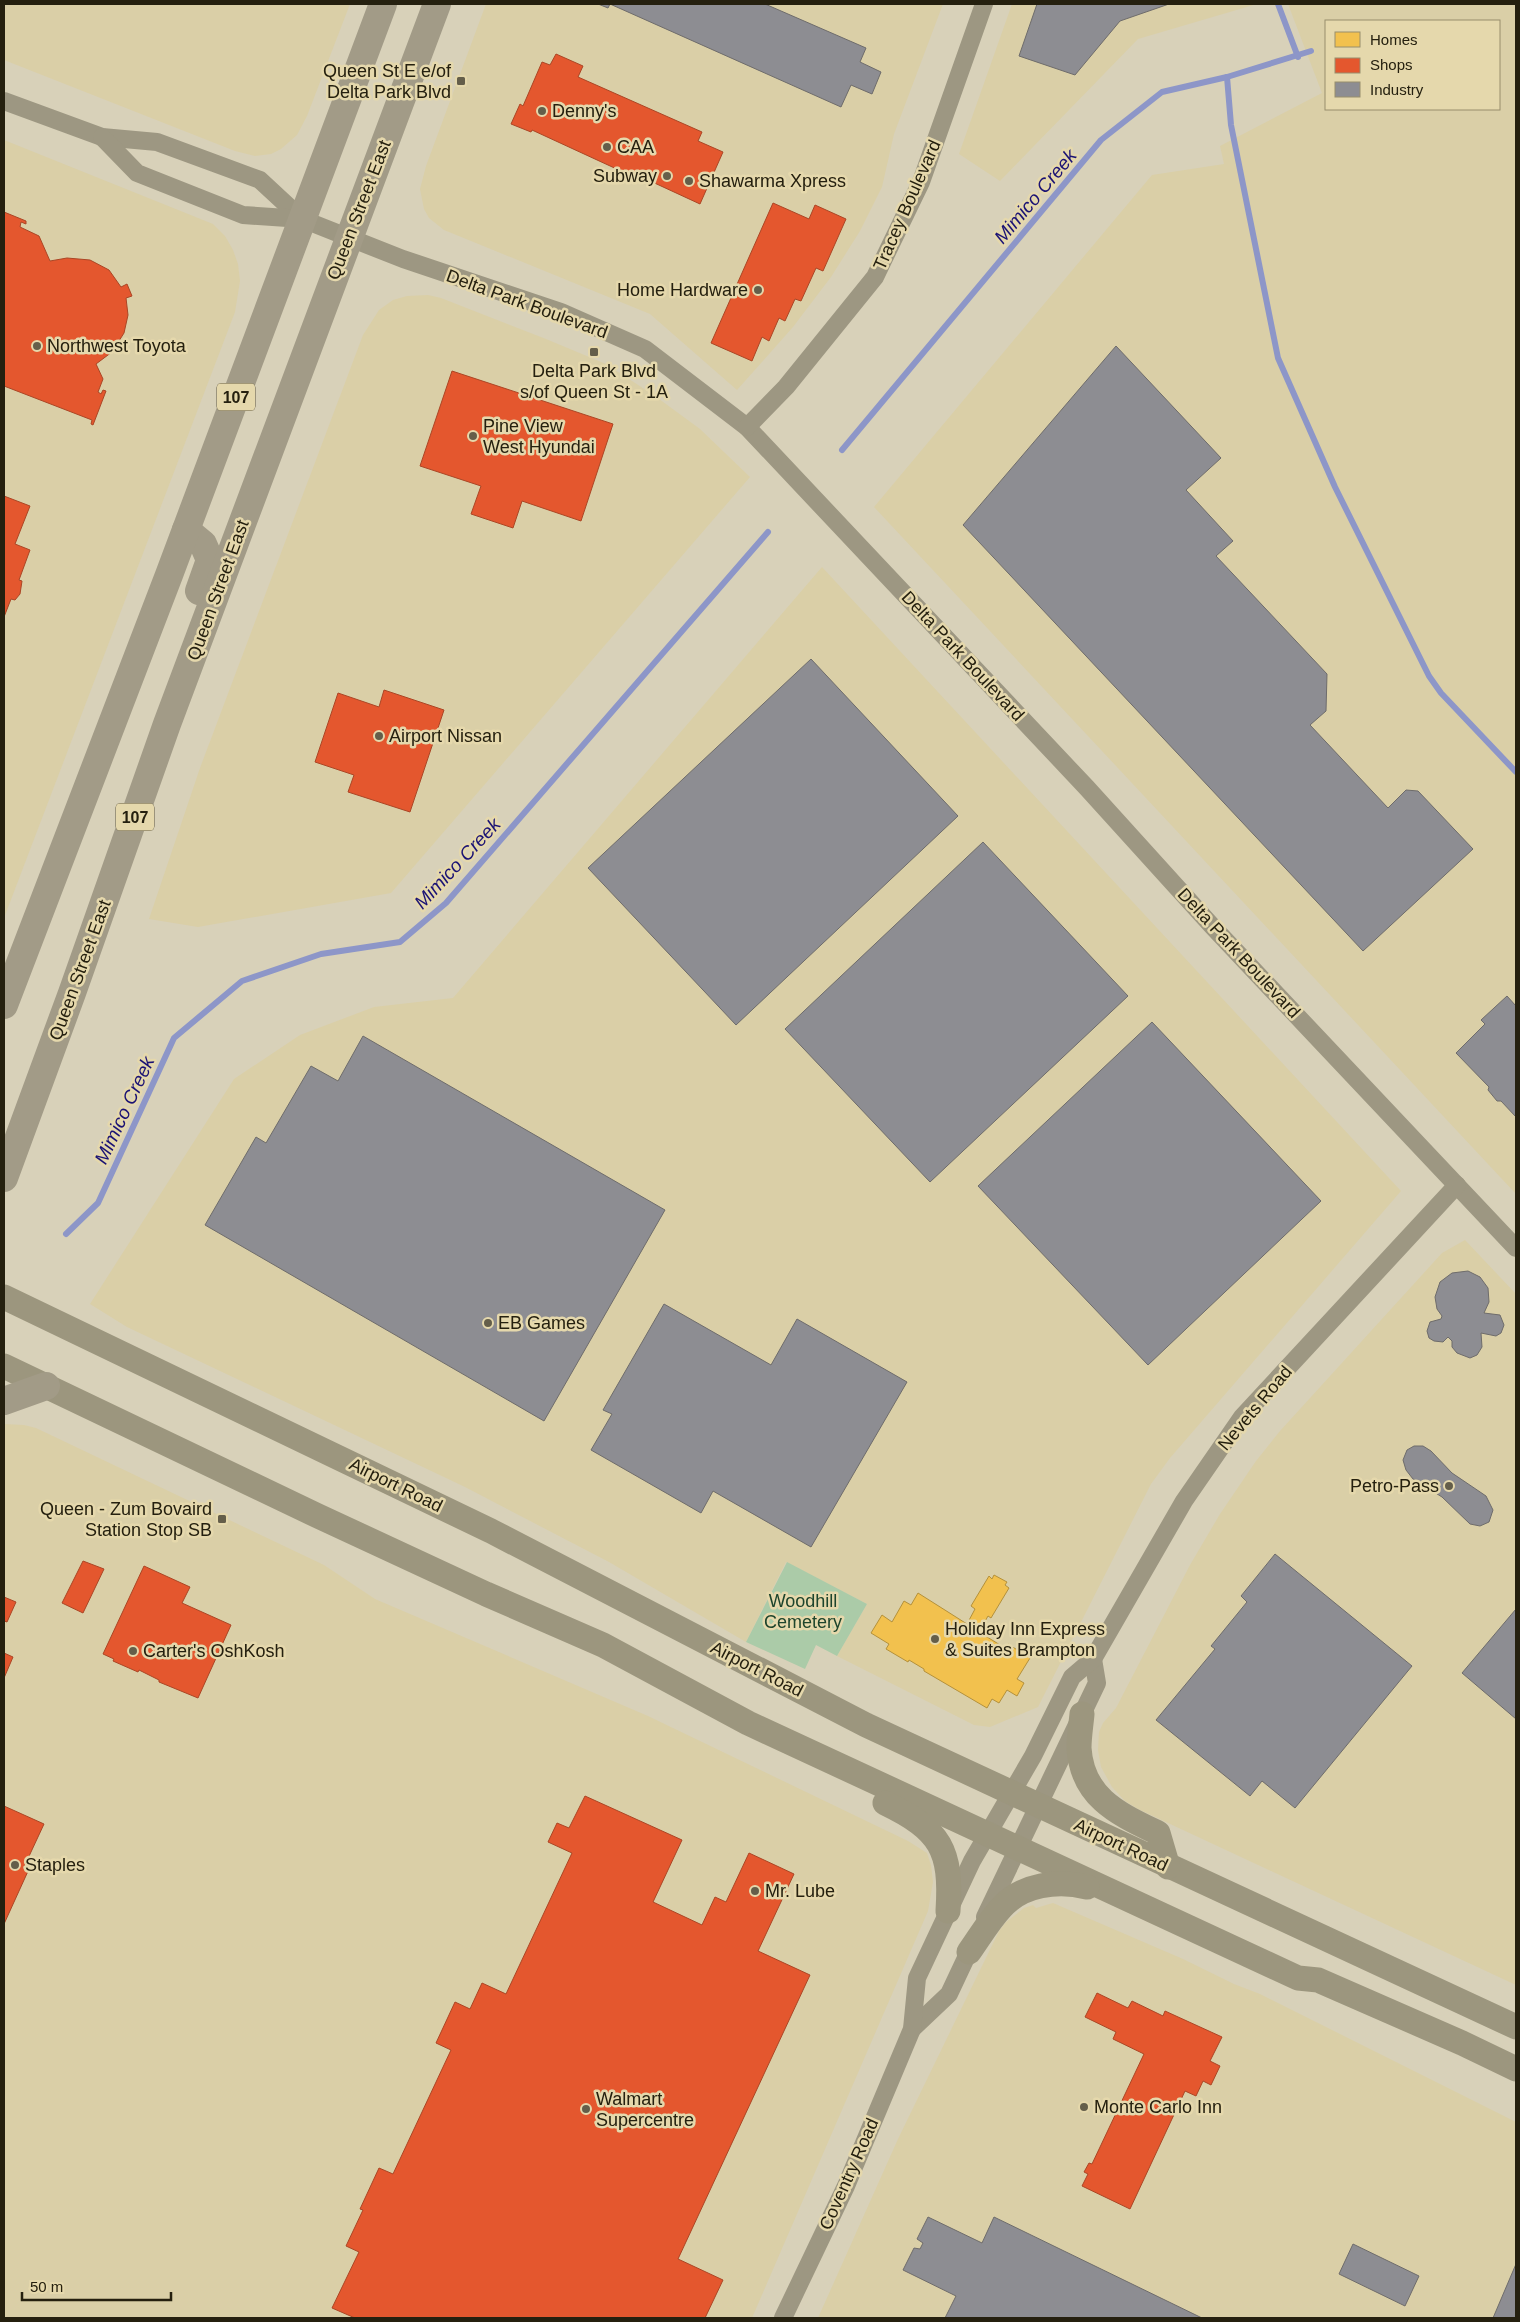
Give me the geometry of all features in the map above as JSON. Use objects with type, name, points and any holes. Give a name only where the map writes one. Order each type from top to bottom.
[{"type":"main road","name":"107","points":[[4,1005],[186,530],[383,4]]},
{"type":"main road","name":"Queen Street East","points":[[4,1178],[198,641],[437,4]]},
{"type":"main road","points":[[186,530],[203,544],[210,560],[189,620],[198,641]]},
{"type":"main road","name":"Airport Road","points":[[4,1297],[434,1503],[866,1725],[1168,1867],[1516,2027]]},
{"type":"main road","points":[[4,1366],[362,1536],[603,1645],[748,1723],[1298,1978],[1318,1980],[1462,2043],[1516,2069]]},
{"type":"main road","points":[[4,1401],[46,1386]]},
{"type":"main road","points":[[1082,1714],[1079,1747],[1089,1785],[1119,1814],[1158,1833],[1168,1867]]},
{"type":"main road","points":[[852,1771],[870,1796],[906,1814],[928,1828],[940,1845],[949,1870],[948,1911]]},
{"type":"main road","points":[[969,1952],[1001,1908],[1023,1893],[1039,1887],[1061,1883],[1075,1884],[1124,1897]]},
{"type":"street","name":"Tracey Boulevard","points":[[747,427],[786,387],[875,277],[921,182],[984,4]]},
{"type":"street","points":[[4,101],[102,137],[158,142],[260,180],[302,219]]},
{"type":"street","points":[[102,137],[137,173],[242,215],[302,219]]},
{"type":"street","name":"Delta Park Boulevard","points":[[302,219],[447,275],[561,312],[645,349],[747,427],[1516,1248]]},
{"type":"street","name":"Nevets Road","points":[[1012,1794],[1072,1677],[1093,1659],[1184,1500],[1242,1417],[1457,1185]]},
{"type":"street","points":[[1039,1806],[1097,1683],[1093,1659]]},
{"type":"street","name":"Coventry Road","points":[[783,2318],[846,2186],[912,2029],[917,1978],[948,1911],[988,1834],[1012,1794]]},
{"type":"street","name":"Coventry Road","points":[[912,2029],[949,1994],[1039,1806]]},
{"type":"shaded area","points":[[4,4],[350,4],[307,116],[297,135],[281,149],[271,154],[255,156],[235,151],[4,60]]},
{"type":"shaded area","points":[[486,4],[943,4],[894,134],[882,187],[860,231],[831,277],[793,327],[737,390],[650,314],[444,230],[429,218],[424,209],[420,189],[426,166]]},
{"type":"shaded area","points":[[1012,4],[1257,4],[1138,39],[1000,181],[959,154]]},
{"type":"shaded area","points":[[1288,4],[1516,4],[1516,1194],[874,507],[1152,175],[1224,164],[1220,146],[1322,93]]},
{"type":"shaded area","points":[[4,140],[213,224],[225,236],[233,250],[238,264],[240,281],[235,312],[4,918]]},
{"type":"shaded area","points":[[428,295],[441,298],[606,364],[655,396],[700,429],[750,477],[391,893],[198,927],[149,919],[200,768],[363,335],[379,310],[393,300],[407,296]]},
{"type":"shaded area","points":[[822,567],[1401,1191],[1170,1458],[1151,1484],[1038,1707],[990,1727],[974,1725],[837,1656],[867,1604],[786,1562],[746,1642],[609,1562],[465,1487],[127,1327],[90,1304],[234,1079],[300,1035],[374,1007],[453,998]]},
{"type":"shaded area","points":[[1465,1240],[1516,1294],[1516,1985],[1138,1809],[1125,1801],[1112,1787],[1101,1767],[1098,1750],[1099,1732],[1103,1723],[1116,1708],[1190,1565],[1220,1514],[1256,1461],[1280,1431],[1442,1253]]},
{"type":"shaded area","points":[[4,1424],[36,1428],[324,1565],[375,1599],[648,1716],[908,1841],[927,1853],[933,1882],[928,1911],[752,2318],[4,2318]]},
{"type":"shaded area","points":[[1053,1903],[1260,1994],[1516,2122],[1516,2318],[818,2318],[898,2139],[999,1931],[1006,1922],[1024,1908],[1033,1905],[1036,1908]]},
{"type":"green space","name":"Woodhill Cemetery","points":[[787,1562],[867,1604],[837,1656],[816,1645],[805,1669],[746,1642]]},
{"type":"building: Homes","name":"Holiday Inn Express & Suites Brampton","points":[[994,1575],[1007,1582],[1005,1585],[1009,1588],[991,1618],[988,1616],[979,1632],[1005,1648],[1008,1644],[1030,1658],[1017,1679],[1024,1683],[1017,1696],[1007,1690],[999,1703],[992,1699],[987,1708],[924,1671],[924,1669],[909,1660],[908,1662],[886,1649],[889,1644],[871,1633],[882,1615],[892,1622],[904,1601],[911,1605],[918,1593],[967,1624],[975,1609],[971,1606],[989,1576],[992,1579]]},
{"type":"building: Shops","points":[[556,54],[583,66],[578,77],[702,132],[698,141],[723,152],[700,204],[635,174],[634,177],[532,130],[531,132],[511,124],[520,104],[523,106],[542,62],[550,65]]},
{"type":"building: Shops","points":[[773,203],[809,219],[815,205],[846,219],[823,271],[816,268],[801,301],[795,299],[785,321],[779,318],[769,341],[762,337],[752,361],[711,343]]},
{"type":"building: Shops","points":[[4,212],[26,221],[26,224],[21,222],[20,227],[39,236],[50,261],[67,258],[90,260],[109,270],[121,287],[127,284],[132,296],[126,298],[128,315],[124,333],[112,352],[96,364],[103,379],[98,392],[101,394],[103,390],[106,391],[93,425],[91,424],[92,420],[4,386]]},
{"type":"building: Shops","points":[[452,371],[613,424],[581,521],[522,501],[513,528],[471,514],[481,486],[420,466]]},
{"type":"building: Shops","points":[[4,496],[30,506],[15,544],[30,550],[19,580],[22,581],[20,594],[15,600],[11,599],[4,617]]},
{"type":"building: Shops","name":"Airport Nissan","points":[[384,690],[444,710],[410,812],[348,792],[354,775],[315,762],[338,693],[379,707]]},
{"type":"building: Shops","points":[[83,1561],[104,1569],[83,1613],[62,1603]]},
{"type":"building: Shops","points":[[144,1566],[190,1587],[182,1603],[231,1625],[198,1698],[159,1682],[159,1680],[139,1670],[138,1672],[113,1661],[114,1659],[103,1654]]},
{"type":"building: Shops","points":[[4,1597],[16,1602],[7,1622],[4,1621]]},
{"type":"building: Shops","points":[[4,1653],[13,1657],[4,1678]]},
{"type":"building: Shops","name":"Walmart Supercentre","points":[[585,1796],[682,1840],[653,1902],[702,1925],[715,1897],[726,1902],[749,1853],[794,1874],[758,1951],[810,1975],[678,2259],[723,2280],[705,2318],[355,2318],[332,2308],[359,2252],[346,2246],[363,2210],[360,2209],[379,2168],[393,2174],[451,2050],[436,2043],[455,2002],[470,2009],[482,1983],[506,1994],[572,1853],[548,1842],[557,1823],[569,1828]]},
{"type":"building: Shops","name":"Staples","points":[[4,1806],[44,1824],[24,1867],[29,1869],[4,1924]]},
{"type":"building: Shops","points":[[1097,1993],[1128,2008],[1132,2001],[1163,2016],[1165,2011],[1222,2037],[1210,2061],[1220,2066],[1211,2085],[1203,2081],[1196,2096],[1185,2091],[1130,2209],[1082,2186],[1088,2174],[1084,2172],[1089,2163],[1092,2164],[1144,2054],[1113,2039],[1116,2032],[1085,2017]]},
{"type":"building: Industry","points":[[598,4],[610,4],[608,8]]},
{"type":"building: Industry","points":[[610,4],[765,4],[866,48],[860,62],[881,72],[872,94],[851,85],[841,107]]},
{"type":"building: Industry","points":[[1037,4],[1169,4],[1120,21],[1075,75],[1019,56]]},
{"type":"building: Industry","points":[[1116,346],[1221,458],[1186,490],[1233,541],[1216,556],[1327,674],[1326,711],[1310,725],[1388,808],[1406,790],[1418,791],[1473,849],[1363,951],[963,525]]},
{"type":"building: Industry","points":[[811,659],[958,816],[736,1025],[588,868]]},
{"type":"building: Industry","points":[[983,842],[1128,996],[930,1182],[785,1029]]},
{"type":"building: Industry","points":[[1507,996],[1516,1006],[1516,1117],[1501,1101],[1497,1101],[1488,1090],[1489,1087],[1456,1053],[1485,1024],[1481,1020]]},
{"type":"building: Industry","points":[[1152,1022],[1321,1201],[1148,1365],[978,1186]]},
{"type":"building: Industry","name":"EB Games","points":[[363,1036],[665,1210],[544,1421],[205,1225],[256,1137],[266,1143],[311,1066],[338,1081]]},
{"type":"building: Industry","points":[[1468,1271],[1480,1277],[1488,1288],[1489,1302],[1484,1313],[1500,1315],[1504,1325],[1501,1333],[1496,1336],[1481,1333],[1482,1347],[1477,1355],[1470,1358],[1457,1353],[1452,1347],[1452,1341],[1448,1337],[1443,1342],[1434,1341],[1429,1338],[1427,1331],[1430,1322],[1441,1319],[1442,1316],[1437,1309],[1435,1297],[1440,1282],[1452,1273]]},
{"type":"building: Industry","points":[[664,1304],[771,1365],[797,1319],[907,1382],[811,1547],[713,1491],[701,1513],[591,1450],[612,1414],[603,1410]]},
{"type":"building: Industry","points":[[1414,1446],[1423,1446],[1431,1451],[1452,1473],[1486,1496],[1493,1510],[1489,1522],[1480,1526],[1470,1524],[1442,1497],[1413,1479],[1406,1470],[1403,1460],[1407,1450]]},
{"type":"building: Industry","points":[[1275,1554],[1412,1666],[1295,1808],[1262,1781],[1250,1796],[1156,1720],[1215,1649],[1211,1646],[1247,1602],[1241,1596]]},
{"type":"building: Industry","points":[[1516,1609],[1516,1719],[1462,1673]]},
{"type":"building: Industry","points":[[928,2217],[982,2243],[994,2217],[1202,2318],[945,2318],[956,2296],[903,2270],[914,2248],[920,2249],[923,2243],[917,2239]]},
{"type":"building: Industry","points":[[1353,2244],[1419,2276],[1405,2306],[1339,2274]]},
{"type":"building: Industry","points":[[1516,2264],[1516,2318],[1493,2318]]},
{"type":"waterway","points":[[1278,4],[1298,57]]},
{"type":"waterway","name":"Mimico Creek","points":[[842,450],[1101,140],[1162,92],[1227,77],[1311,51]]},
{"type":"waterway","points":[[1227,77],[1231,125],[1278,358],[1335,487],[1429,676],[1441,693],[1516,772]]},
{"type":"waterway","name":"Mimico Creek","points":[[66,1234],[98,1203],[174,1038],[242,981],[321,954],[400,942],[446,903],[768,532]]},
{"type":"place","name":"Queen St E e/of Delta Park Blvd","points":[[461,81]]},
{"type":"place","name":"Denny's","points":[[542,111]]},
{"type":"place","name":"CAA","points":[[607,147]]},
{"type":"place","name":"Subway","points":[[667,176]]},
{"type":"place","name":"Shawarma Xpress","points":[[689,181]]},
{"type":"place","name":"Home Hardware","points":[[758,290]]},
{"type":"place","name":"Northwest Toyota","points":[[37,346]]},
{"type":"place","name":"Delta Park Blvd s/of Queen St - 1A","points":[[594,352]]},
{"type":"place","name":"Pine View West Hyundai","points":[[473,436]]},
{"type":"place","name":"Airport Nissan","points":[[379,736]]},
{"type":"place","name":"EB Games","points":[[488,1323]]},
{"type":"place","name":"Petro-Pass","points":[[1449,1486]]},
{"type":"place","name":"Queen - Zum Bovaird Station Stop SB","points":[[222,1519]]},
{"type":"place","name":"Holiday Inn Express & Suites Brampton","points":[[935,1639]]},
{"type":"place","name":"Carter's OshKosh","points":[[133,1651]]},
{"type":"place","name":"Staples","points":[[15,1865]]},
{"type":"place","name":"Mr. Lube","points":[[755,1891]]},
{"type":"place","name":"Monte Carlo Inn","points":[[1084,2107]]},
{"type":"place","name":"Walmart Supercentre","points":[[586,2109]]}]
